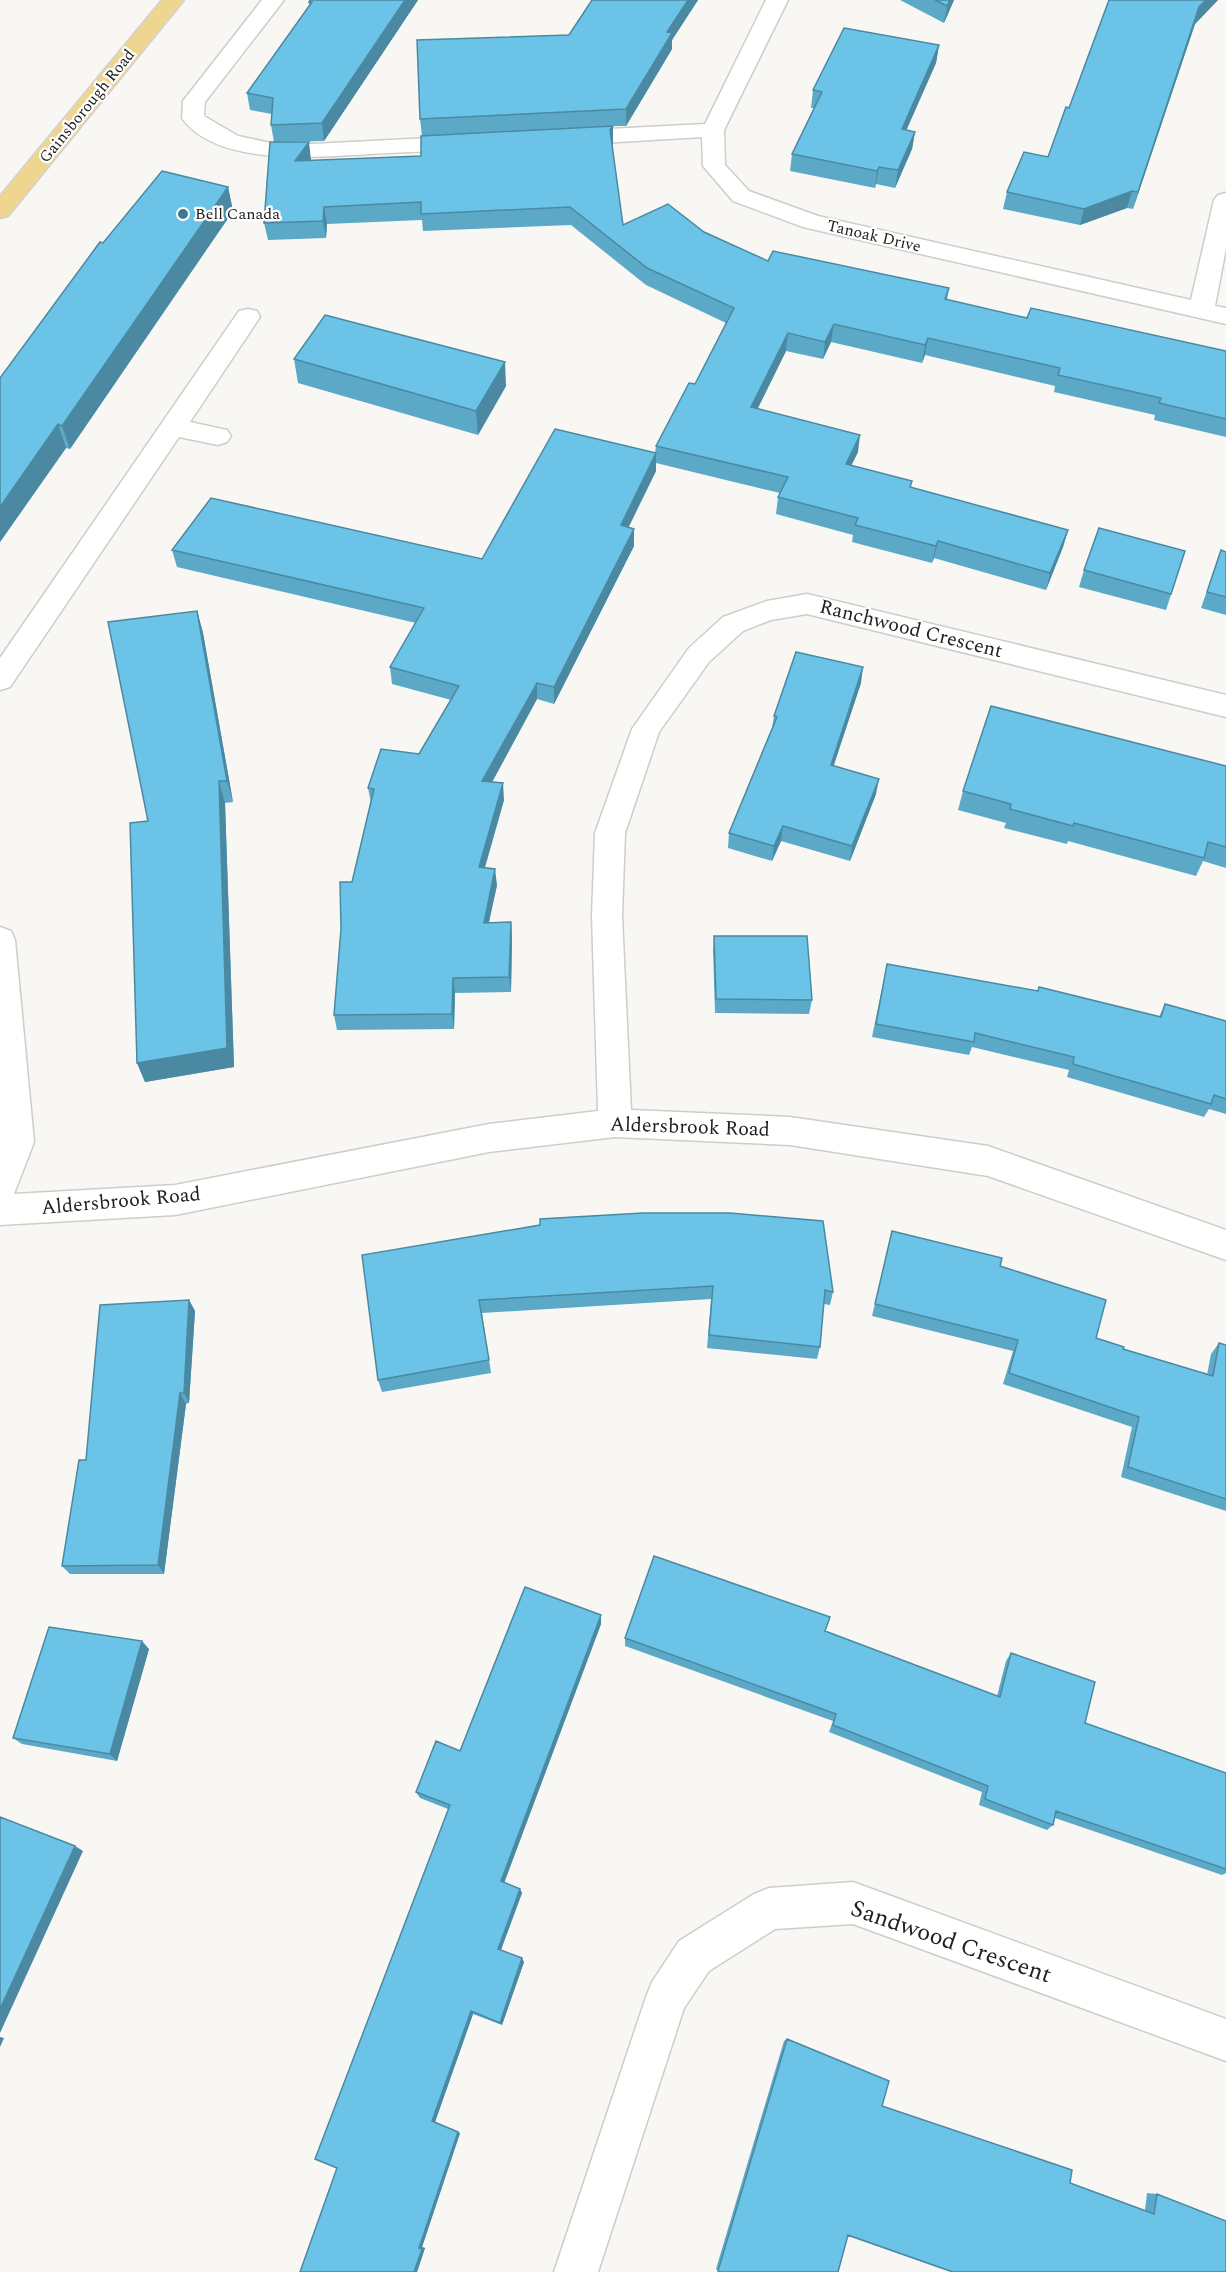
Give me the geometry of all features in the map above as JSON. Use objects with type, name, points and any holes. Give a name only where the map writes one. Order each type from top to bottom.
[{"type":"main road","name":"Gainsborough Road","points":[[0,211],[173,0]]},
{"type":"street","points":[[273,0],[194,102],[193,118],[205,129],[248,147],[280,152],[492,141]]},
{"type":"street","name":"Tanoak Drive","points":[[777,0],[713,130],[714,166],[741,196],[811,222],[1226,316]]},
{"type":"street","points":[[550,139],[713,130]]},
{"type":"street","points":[[1202,311],[1207,278],[1226,200]]},
{"type":"street","points":[[0,680],[248,317]]},
{"type":"street","points":[[173,427],[218,436]]},
{"type":"street","name":"Ranchwood Crescent","points":[[615,1123],[607,916],[610,833],[646,729],[699,655],[733,624],[767,611],[807,604],[1226,706]]},
{"type":"street","points":[[0,940],[17,1142],[0,1188]]},
{"type":"street","name":"Aldersbrook Road","points":[[0,1210],[175,1200],[489,1138],[615,1123],[790,1131],[988,1161],[1226,1245]]},
{"type":"street","name":"Sandwood Crescent","points":[[576,2272],[667,1997],[694,1956],[770,1910],[853,1903],[1226,2040]]},
{"type":"building","points":[[310,0],[405,0],[322,123],[271,125],[273,98],[247,93],[312,2],[309,2]]},
{"type":"building","points":[[592,0],[688,0],[667,32],[672,33],[626,109],[420,119],[417,40],[569,35]]},
{"type":"building","points":[[935,0],[950,0],[947,6]]},
{"type":"building","points":[[1109,0],[1206,0],[1199,7],[1138,192],[1132,191],[1084,209],[1007,192],[1024,152],[1048,157],[1066,107],[1069,108]]},
{"type":"building","points":[[844,28],[939,45],[902,129],[915,132],[898,170],[879,167],[877,171],[792,154],[822,92],[813,90]]},
{"type":"building","points":[[613,126],[610,130],[623,225],[668,204],[704,232],[768,261],[773,251],[949,288],[945,299],[1027,318],[1031,308],[1226,351],[1226,419],[1159,403],[1161,398],[1058,375],[1060,368],[928,338],[925,345],[834,324],[825,342],[788,333],[751,407],[860,435],[846,464],[912,481],[910,487],[1068,530],[1050,573],[938,541],[936,546],[855,525],[858,518],[778,497],[788,477],[656,446],[689,383],[695,384],[734,308],[647,268],[570,207],[421,214],[421,202],[324,207],[323,221],[264,223],[270,142],[309,142],[295,161],[421,156],[421,136]]},
{"type":"building","points":[[162,171],[228,187],[62,426],[58,424],[0,507],[0,378],[100,242],[103,243]]},
{"type":"building","points":[[325,315],[505,362],[476,411],[294,359]]},
{"type":"building","points":[[555,429],[656,453],[621,525],[634,529],[554,687],[537,683],[482,781],[503,783],[479,867],[495,869],[484,923],[511,922],[509,977],[453,978],[452,1014],[334,1015],[341,929],[340,882],[352,882],[374,789],[368,788],[381,749],[419,754],[459,686],[390,667],[424,608],[172,550],[211,498],[482,559]]},
{"type":"building","points":[[1099,528],[1185,551],[1171,594],[1084,570]]},
{"type":"building","points":[[1221,550],[1226,552],[1226,597],[1207,592]]},
{"type":"building","points":[[197,611],[227,781],[219,781],[227,1048],[137,1063],[130,823],[148,821],[108,622]]},
{"type":"building","points":[[796,652],[863,667],[831,765],[879,779],[852,846],[783,826],[774,846],[729,833],[777,717],[774,716]]},
{"type":"building","points":[[991,706],[1226,766],[1226,847],[1208,842],[1204,858],[1074,823],[1073,826],[1010,809],[1011,804],[963,791]]},
{"type":"building","points":[[714,936],[807,936],[812,1000],[716,999]]},
{"type":"building","points":[[887,964],[1038,991],[1039,987],[1161,1017],[1165,1004],[1226,1021],[1226,1099],[1214,1095],[1211,1104],[1073,1064],[1074,1057],[975,1033],[974,1042],[876,1024]]},
{"type":"building","points":[[643,1213],[730,1213],[823,1221],[833,1292],[825,1290],[820,1347],[709,1335],[713,1286],[479,1300],[489,1360],[378,1380],[362,1255],[540,1225],[540,1219]]},
{"type":"building","points":[[892,1231],[1002,1258],[1000,1266],[1106,1300],[1096,1338],[1124,1347],[1123,1349],[1213,1376],[1219,1343],[1226,1345],[1226,1499],[1128,1467],[1139,1417],[1009,1373],[1018,1340],[875,1304]]},
{"type":"building","points":[[189,1300],[184,1393],[180,1393],[158,1565],[62,1566],[79,1460],[86,1460],[100,1305]]},
{"type":"building","points":[[654,1556],[830,1617],[825,1631],[1000,1697],[1011,1653],[1095,1682],[1085,1723],[1226,1773],[1226,1869],[1056,1811],[1053,1825],[985,1799],[988,1786],[833,1725],[836,1714],[625,1638]]},
{"type":"building","points":[[525,1587],[601,1615],[501,1881],[520,1889],[498,1949],[522,1958],[500,2023],[471,2011],[432,2121],[458,2132],[419,2248],[422,2249],[414,2272],[300,2272],[337,2168],[315,2159],[450,1805],[416,1792],[436,1741],[460,1751]]},
{"type":"building","points":[[49,1627],[142,1641],[110,1754],[13,1738]]},
{"type":"building","points":[[0,1817],[75,1846],[0,2009]]},
{"type":"building","points":[[787,2039],[889,2081],[882,2106],[1072,2170],[1070,2183],[1154,2214],[1157,2194],[1226,2221],[1226,2272],[953,2272],[848,2235],[838,2272],[718,2271]]},
{"type":"place","name":"Bell Canada","points":[[183,214]]}]
